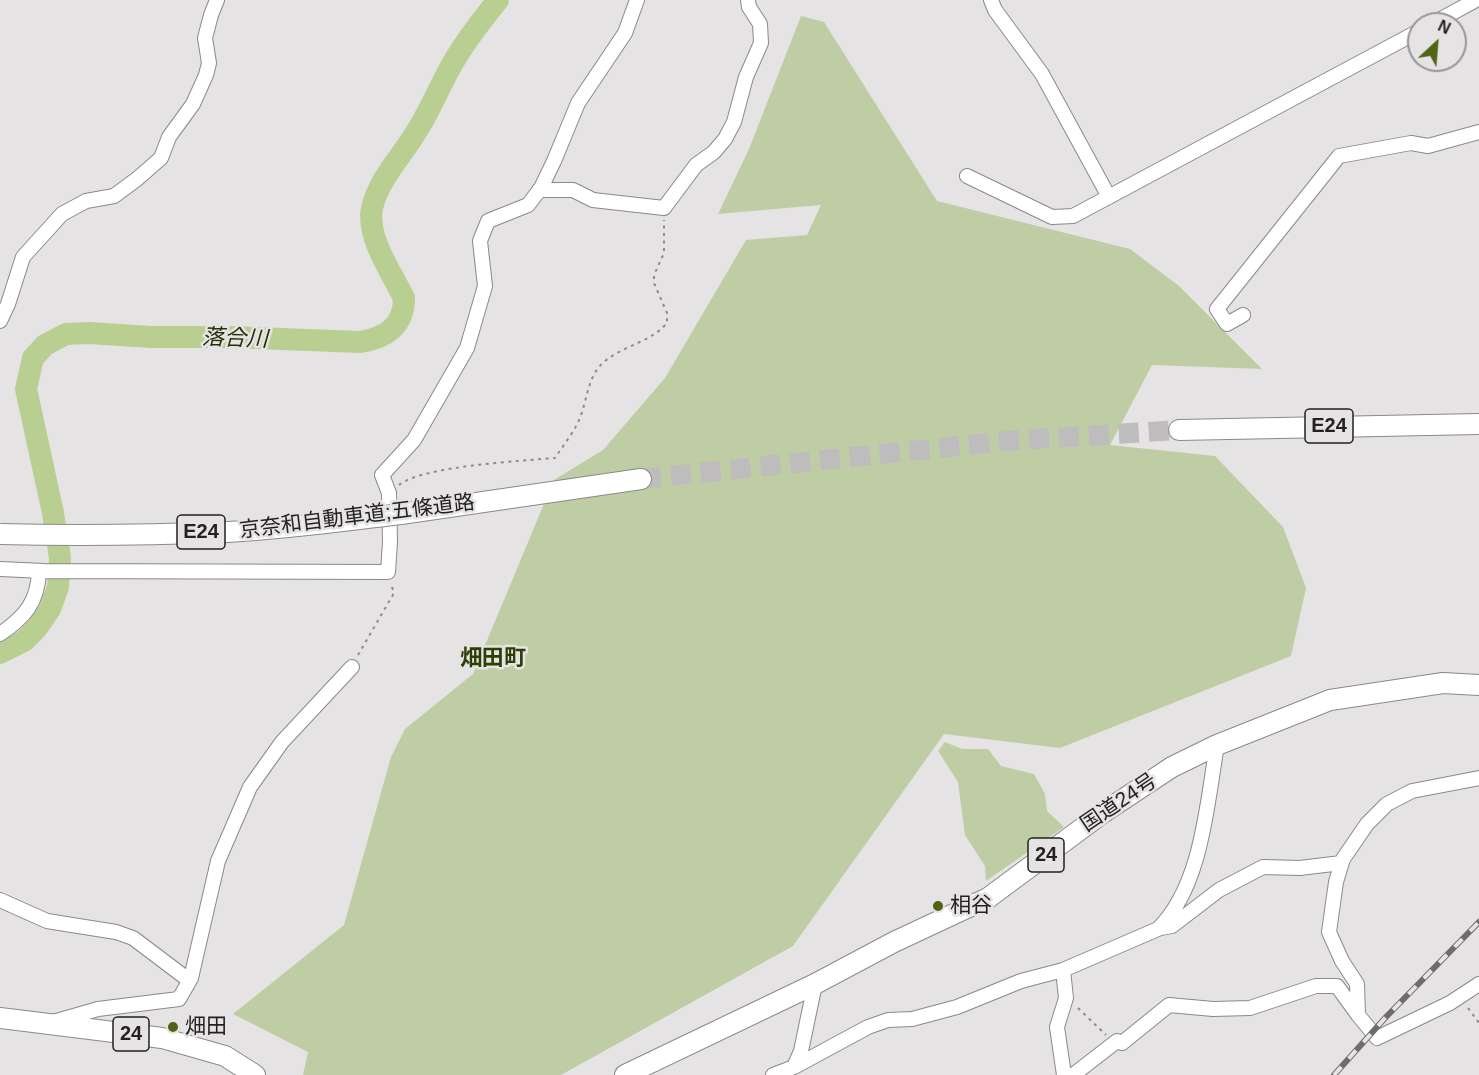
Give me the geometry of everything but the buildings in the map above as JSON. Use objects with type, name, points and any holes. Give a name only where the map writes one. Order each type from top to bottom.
[{"type":"highway","name":"E24","points":[[1179,430],[1479,424]]},
{"type":"highway","name":"京奈和自動車道;五條道路","points":[[0,534],[84,536],[229,532],[315,525],[641,479]]},
{"type":"highway","name":"国道24号","points":[[625,1075],[988,898],[1104,812],[1172,767],[1217,745],[1330,700],[1443,683],[1479,685]]},
{"type":"highway","name":"24","points":[[0,1018],[162,1038],[225,1056],[255,1075]]},
{"type":"street","points":[[0,321],[8,304],[22,257],[62,214],[86,201],[114,196],[160,158],[169,136],[193,104],[206,75],[208,63],[205,38],[217,0]]},
{"type":"street","points":[[0,569],[388,572],[389,493],[382,475],[414,440],[466,348],[485,286],[480,241],[488,221],[528,205],[539,190],[554,161],[578,103],[625,33],[637,0]]},
{"type":"street","points":[[539,190],[573,190],[593,200],[664,208],[696,165],[714,152],[725,140],[734,122],[746,77],[761,43],[760,24],[749,7],[748,0]]},
{"type":"street","points":[[991,0],[995,10],[1042,74],[1109,197]]},
{"type":"street","points":[[1454,12],[1476,0],[1479,6]]},
{"type":"street","points":[[966,176],[1052,217],[1073,216],[1407,37]]},
{"type":"street","points":[[1243,315],[1227,324],[1217,309],[1339,156],[1411,142],[1428,146],[1479,132]]},
{"type":"street","points":[[0,634],[20,620],[33,602],[41,571]]},
{"type":"street","points":[[48,1023],[98,1009],[178,999],[191,978],[218,861],[250,787],[282,742],[352,667]]},
{"type":"street","points":[[1158,929],[1169,918],[1196,865],[1217,745]]},
{"type":"street","points":[[1358,1015],[1357,984],[1342,961],[1329,932],[1341,863],[1367,824],[1387,804],[1412,790],[1479,778]]},
{"type":"street","points":[[773,1075],[794,1067],[868,1027],[888,1020],[912,1019],[957,1007],[1021,981],[1063,970],[1158,929],[1172,926],[1219,890],[1263,867],[1300,868],[1341,863]]},
{"type":"street","points":[[0,900],[47,921],[116,932],[133,938],[186,978],[191,978]]},
{"type":"street","points":[[1063,970],[1066,998],[1057,1027],[1064,1075]]},
{"type":"street","points":[[794,1067],[801,1051],[815,984]]},
{"type":"street","points":[[1073,1075],[1117,1041],[1122,1043],[1168,1005],[1214,1009],[1250,1008],[1316,986],[1337,986],[1377,1038],[1450,1004],[1479,984]]},
{"type":"path","points":[[389,493],[407,478],[461,468],[555,458],[581,415],[585,396],[595,371],[606,360],[638,341],[651,338],[667,323],[667,313],[654,283],[654,274],[664,253],[664,208]]},
{"type":"path","points":[[352,667],[394,593],[388,572]]},
{"type":"path","points":[[1460,997],[1479,1023]]},
{"type":"path","points":[[1066,998],[1114,1043]]},
{"type":"green space","points":[[801,16],[824,22],[937,201],[1130,249],[1179,286],[1262,369],[1152,365],[1110,445],[1215,456],[1283,527],[1306,588],[1291,656],[1060,748],[944,734],[793,946],[561,1075],[303,1075],[308,1052],[233,1014],[344,925],[391,757],[405,729],[473,674],[554,480],[603,450],[665,378],[746,240],[807,235],[821,205],[718,214],[749,149]]},
{"type":"green space","points":[[945,742],[962,749],[988,749],[1001,766],[1034,774],[1045,794],[1047,811],[1064,827],[986,881],[985,866],[965,835],[958,782],[938,751]]},
{"type":"waterway","name":"落合川","points":[[0,653],[24,641],[37,628],[50,609],[58,587],[60,558],[53,513],[26,389],[33,358],[45,345],[66,334],[360,342],[378,337],[392,329],[401,316],[404,298],[376,243],[371,219],[375,197],[422,122],[461,50],[498,0]]},
{"type":"tunnel","points":[[641,479],[1017,440],[1179,430]]},
{"type":"railway","points":[[1334,1075],[1386,1017],[1479,922]]},
{"type":"place","name":"相谷","points":[[938,906]]},
{"type":"place","name":"畑田","points":[[173,1027]]},
{"type":"district","name":"畑田町","points":[[493,659]]}]
